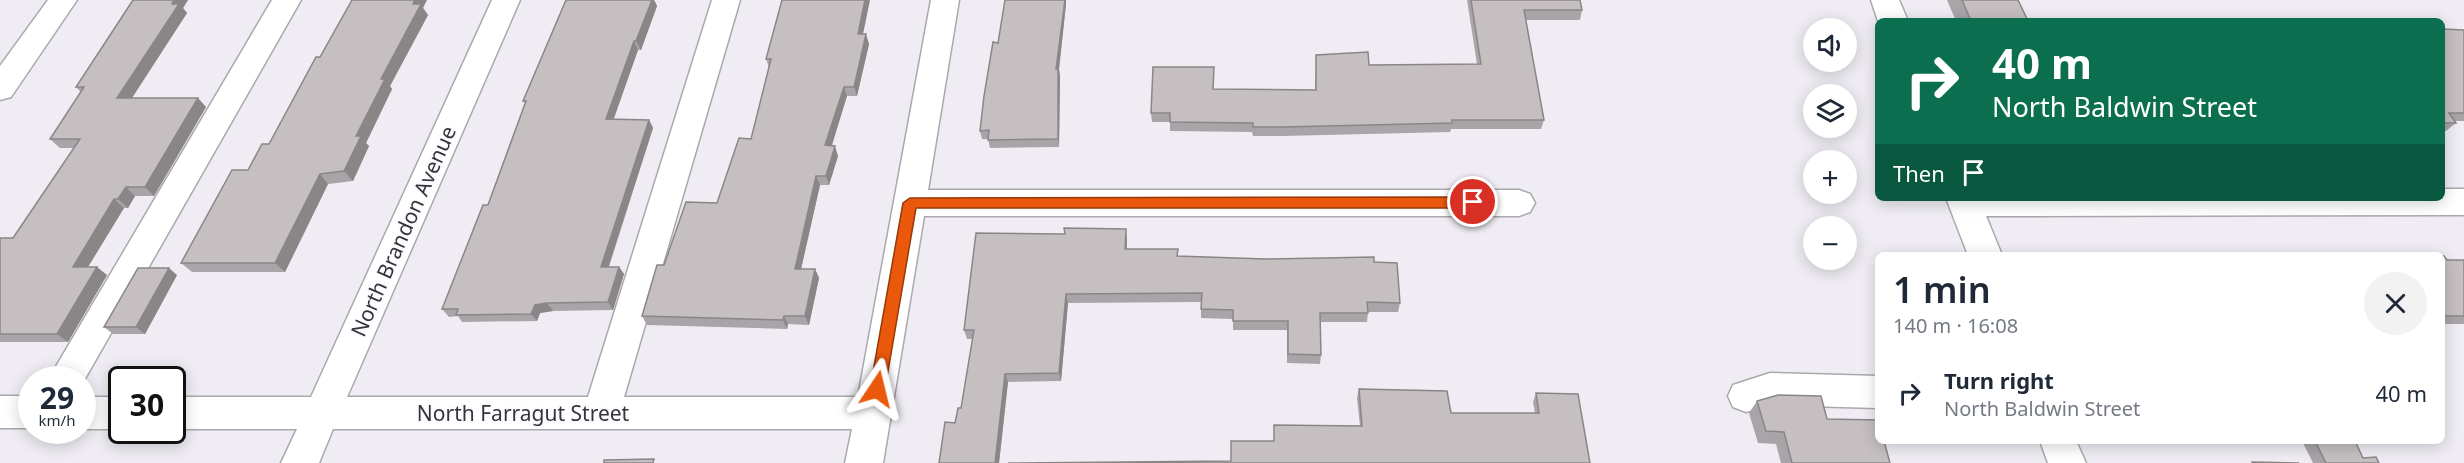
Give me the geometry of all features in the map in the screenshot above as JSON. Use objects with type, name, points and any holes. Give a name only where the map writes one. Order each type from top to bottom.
[{"type":"street","points":[[0,89],[63,0]]},
{"type":"street","points":[[74,366],[287,0]]},
{"type":"street","name":"North Brandon Avenue","points":[[300,463],[506,0]]},
{"type":"street","points":[[601,412],[726,0]]},
{"type":"street","points":[[864,463],[945,0]]},
{"type":"street","points":[[1885,0],[1892,18]]},
{"type":"street","points":[[1963,201],[1984,252]]},
{"type":"street","points":[[2214,201],[2464,202]]},
{"type":"street","points":[[910,203],[1519,202]]},
{"type":"street","points":[[1746,396],[1770,389],[1875,392]]},
{"type":"street","points":[[0,412],[18,412]]},
{"type":"street","name":"North Farragut Street","points":[[186,413],[873,412]]},
{"type":"street","points":[[2059,444],[2067,463]]},
{"type":"building","points":[[133,0],[174,0],[172,4],[179,4],[117,98],[198,98],[145,187],[126,187],[118,199],[114,199],[73,267],[97,267],[57,334],[0,334],[0,238],[13,238],[80,139],[50,139],[84,87],[76,87]]},
{"type":"building","points":[[352,0],[415,0],[413,4],[421,4],[381,79],[385,79],[356,136],[361,136],[344,171],[320,174],[275,263],[181,263],[232,170],[248,170],[262,144],[269,144],[316,57],[320,57]]},
{"type":"building","points":[[566,0],[652,0],[636,41],[634,41],[606,119],[649,120],[601,267],[619,267],[608,302],[547,303],[535,305],[531,314],[456,315],[458,309],[442,309],[483,205],[488,205],[526,101],[523,101]]},
{"type":"building","points":[[782,0],[865,0],[858,34],[866,34],[854,87],[844,87],[825,145],[835,146],[826,176],[816,176],[795,269],[815,269],[805,316],[784,316],[783,320],[642,316],[657,265],[664,265],[686,202],[717,203],[739,138],[751,139],[771,59],[766,59]]},
{"type":"building","points":[[1005,0],[1065,0],[1056,69],[1058,69],[1058,139],[988,140],[989,130],[980,131],[993,42],[998,43]]},
{"type":"building","points":[[1471,0],[1580,0],[1582,10],[1524,10],[1544,120],[1452,120],[1452,123],[1253,127],[1253,123],[1170,122],[1170,113],[1151,113],[1153,67],[1214,67],[1213,89],[1316,90],[1316,55],[1368,52],[1369,65],[1481,64]]},
{"type":"building","points":[[1962,0],[2018,0],[2027,18],[1970,18]]},
{"type":"building","points":[[2445,29],[2464,30],[2464,113],[2449,113],[2456,123],[2445,123]]},
{"type":"building","points":[[1064,228],[1126,229],[1125,249],[1178,249],[1177,256],[1266,259],[1374,257],[1374,262],[1397,263],[1400,303],[1367,302],[1368,313],[1320,313],[1321,355],[1288,354],[1288,321],[1233,321],[1233,310],[1201,309],[1202,293],[1066,294],[1059,373],[1005,374],[995,463],[939,463],[945,422],[955,423],[958,408],[961,408],[974,330],[964,330],[976,233],[1065,234]]},
{"type":"building","points":[[2445,257],[2447,260],[2464,260],[2464,316],[2445,316]]},
{"type":"building","points":[[138,268],[169,268],[136,327],[104,327]]},
{"type":"building","points":[[1359,389],[1447,391],[1451,413],[1539,413],[1536,393],[1578,394],[1590,463],[1008,463],[1231,461],[1231,441],[1274,441],[1274,425],[1362,426]]},
{"type":"building","points":[[1778,395],[1821,396],[1827,419],[1875,420],[1875,444],[1885,444],[1890,463],[1792,463],[1784,432],[1766,431],[1757,401]]},
{"type":"building","points":[[2316,444],[2356,444],[2363,458],[2376,457],[2379,463],[2326,463]]},
{"type":"building","points":[[654,459],[653,463],[604,463],[604,460]]},
{"type":"building","points":[[2252,462],[2299,463],[2252,463]]},
{"type":"route","points":[[877,389],[910,203],[1473,202]]}]
